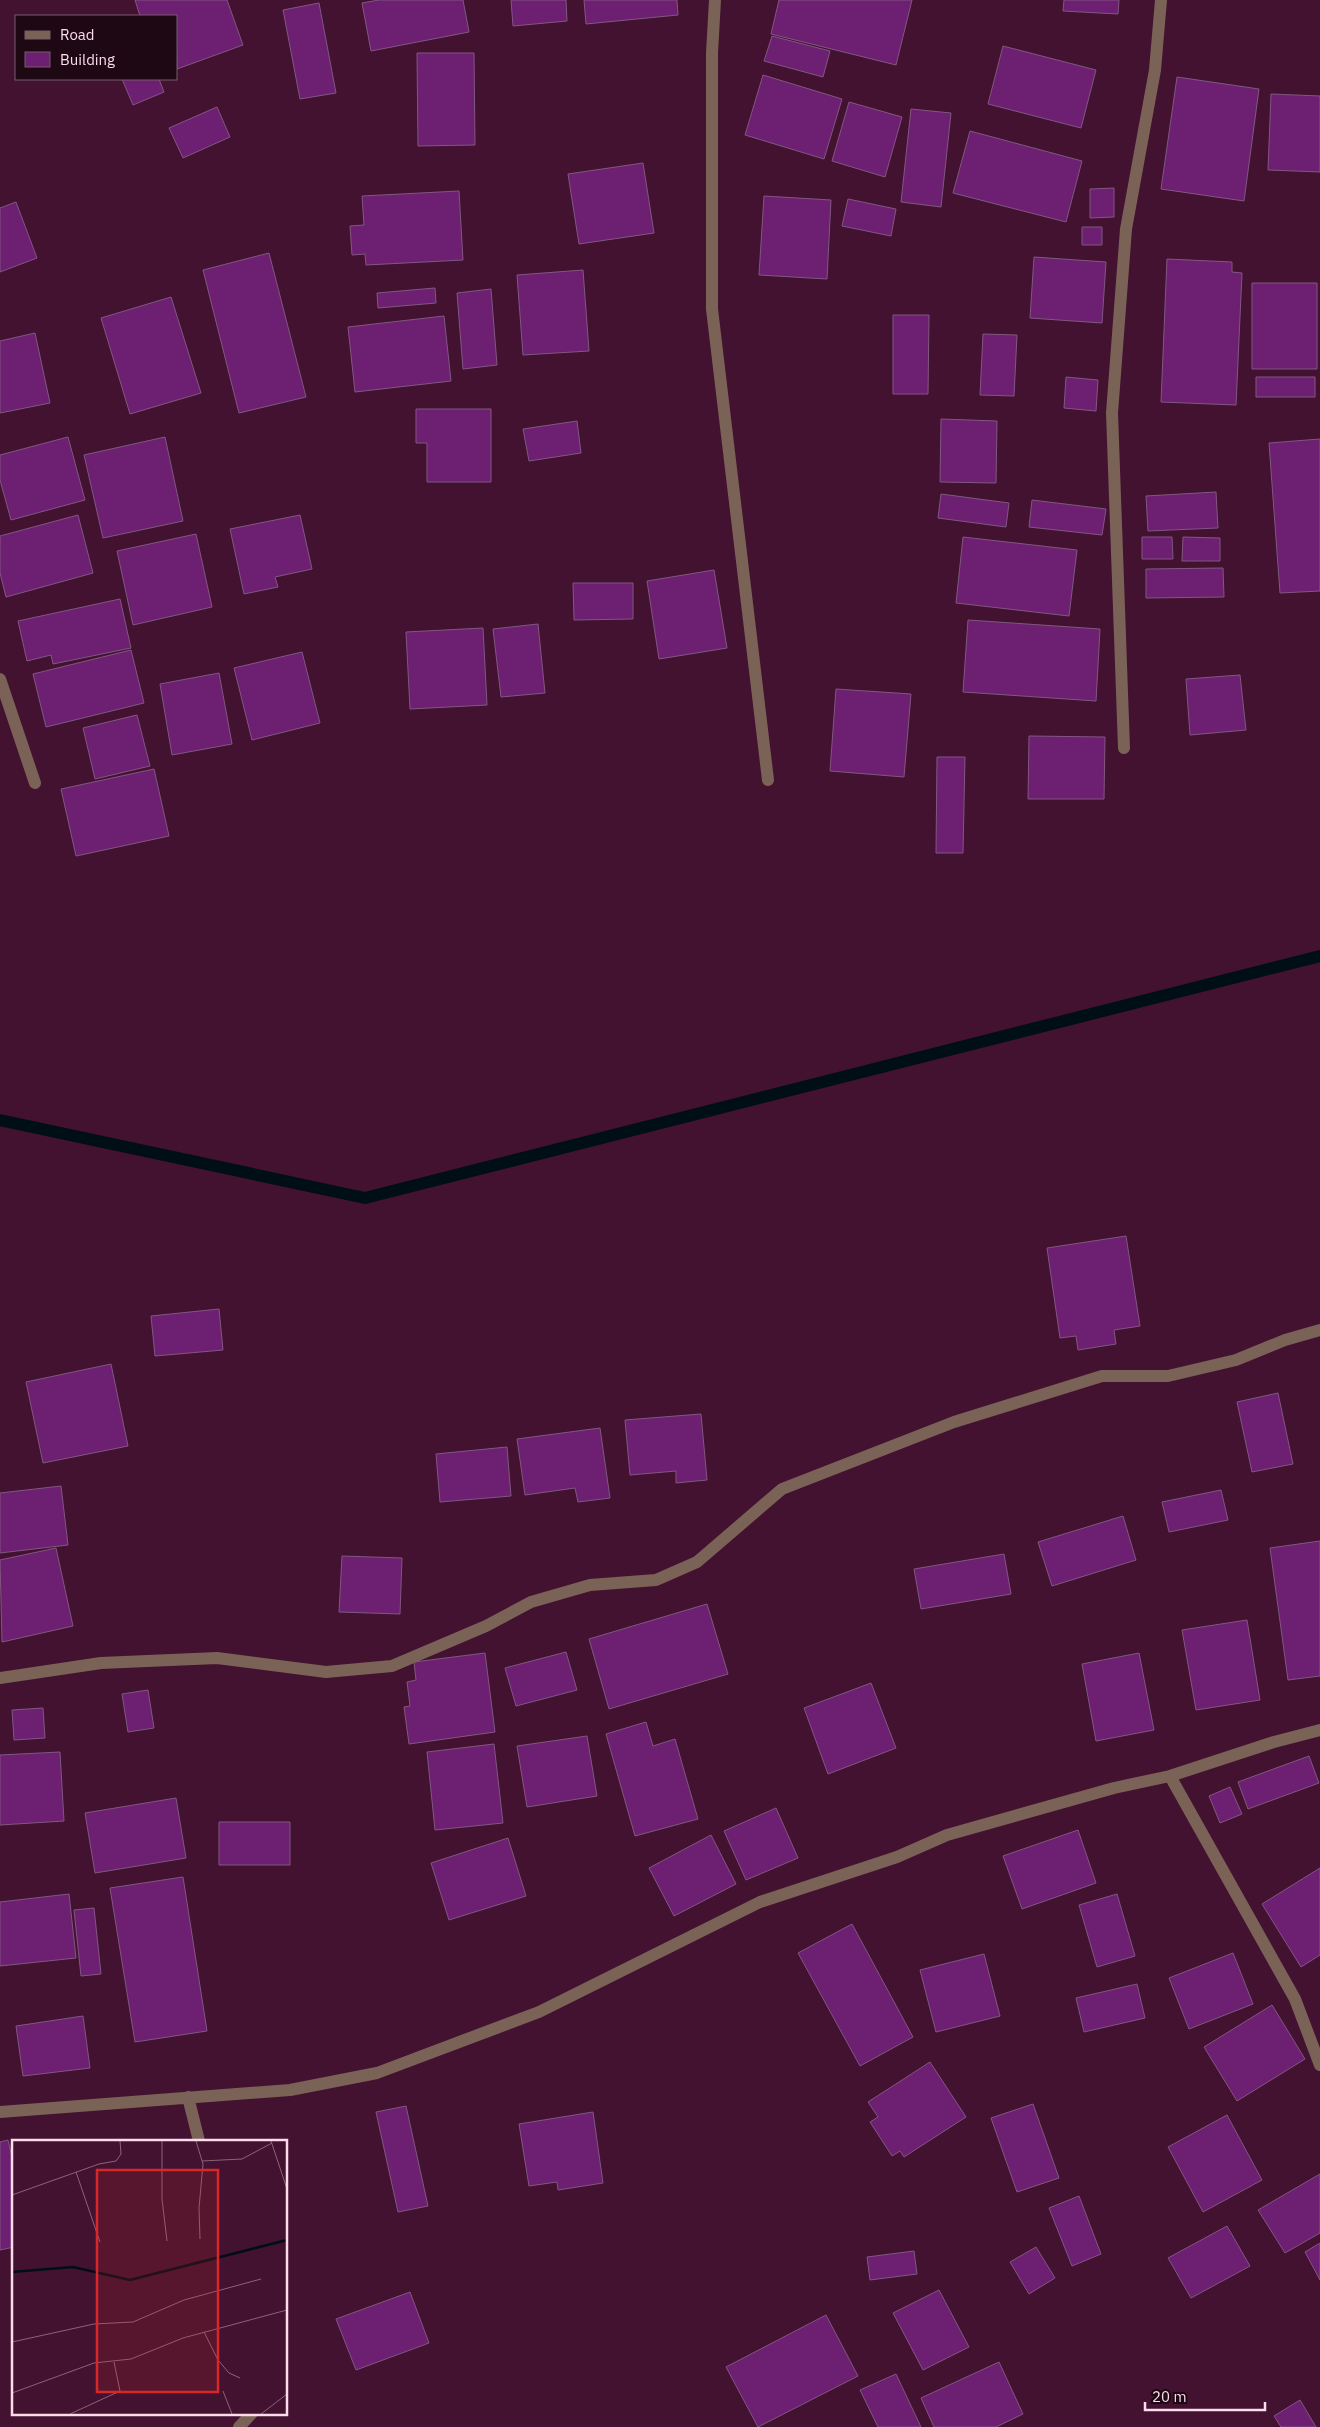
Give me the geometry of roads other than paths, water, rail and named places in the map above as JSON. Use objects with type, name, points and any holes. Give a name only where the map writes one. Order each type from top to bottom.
[{"type":"street","points":[[715,0],[712,53],[712,309],[768,780]]},
{"type":"street","points":[[1124,748],[1112,413],[1126,229],[1155,70],[1161,0]]},
{"type":"street","points":[[0,679],[36,783]]},
{"type":"street","points":[[0,1678],[101,1663],[217,1658],[326,1672],[392,1666],[486,1626],[531,1602],[590,1585],[656,1580],[697,1562],[782,1489],[954,1422],[1102,1376],[1168,1376],[1236,1360],[1285,1340],[1320,1330]]},
{"type":"street","points":[[0,2112],[290,2090],[377,2073],[539,2012],[760,1902],[897,1857],[947,1835],[1114,1788],[1170,1776],[1274,1742],[1320,1730]]},
{"type":"street","points":[[1170,1776],[1296,1999],[1320,2065]]},
{"type":"street","points":[[188,2097],[199,2140]]},
{"type":"street","points":[[239,2427],[251,2414]]},
{"type":"waterway","points":[[0,1120],[365,1198],[1320,956]]}]
